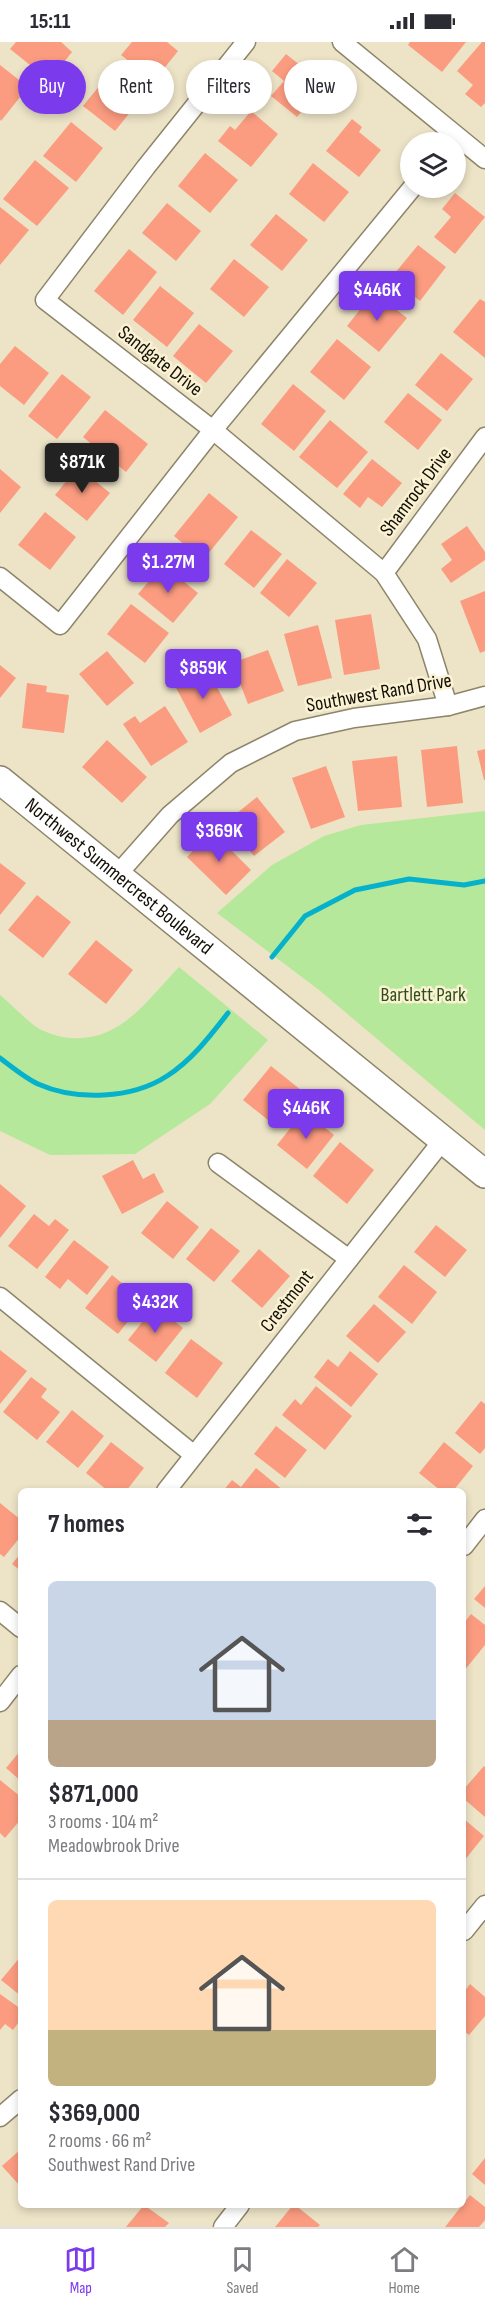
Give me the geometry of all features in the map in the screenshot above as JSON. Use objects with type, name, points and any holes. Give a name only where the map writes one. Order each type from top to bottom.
[{"type":"street","name":"Sandgate Drive","points":[[246,42],[146,167],[45,300],[213,430],[384,573],[427,639],[448,706]]},
{"type":"street","points":[[342,42],[444,132]]},
{"type":"street","points":[[466,147],[485,159]]},
{"type":"street","points":[[0,577],[60,625],[213,430],[404,198]]},
{"type":"street","name":"Shamrock Drive","points":[[384,573],[485,437]]},
{"type":"street","name":"Southwest Rand Drive","points":[[117,875],[170,814],[231,763],[296,731],[354,718],[448,706],[485,696]]},
{"type":"street","name":"Northwest Summercrest Boulevard","points":[[0,780],[443,1140]]},
{"type":"street","points":[[443,1140],[485,1174]]},
{"type":"street","name":"Crestmont","points":[[168,1488],[443,1140]]},
{"type":"street","points":[[218,1163],[349,1259]]},
{"type":"street","points":[[0,1297],[195,1455]]},
{"type":"street","points":[[466,1543],[485,1519]]},
{"type":"street","points":[[0,1611],[18,1626]]},
{"type":"street","points":[[0,1702],[18,1679]]},
{"type":"street","points":[[466,1929],[485,1905]]},
{"type":"street","points":[[0,2117],[18,2101]]},
{"type":"street","points":[[223,2227],[238,2208]]},
{"type":"green space","name":"Bartlett Park","points":[[485,811],[485,1130],[319,990],[217,913],[272,865],[324,836],[361,825]]},
{"type":"green space","points":[[179,967],[268,1040],[210,1104],[135,1154],[50,1155],[0,1131],[0,995],[43,1031],[70,1038],[88,1037],[104,1033],[132,1016]]},
{"type":"building","points":[[16,42],[61,42],[72,52],[66,60],[24,60],[10,49]]},
{"type":"building","points":[[132,42],[167,42],[178,51],[171,60],[127,60],[121,55]]},
{"type":"building","points":[[410,42],[466,42],[442,72],[408,45]]},
{"type":"building","points":[[482,42],[485,42],[485,103],[481,107],[465,94],[473,85],[457,71]]},
{"type":"building","points":[[286,54],[294,60],[284,60],[284,81],[272,71]]},
{"type":"building","points":[[0,65],[18,79],[18,100],[1,121]]},
{"type":"building","points":[[284,81],[284,106],[272,95]]},
{"type":"building","points":[[98,88],[98,114],[129,114],[115,131],[86,108],[86,102]]},
{"type":"building","points":[[248,114],[255,114],[278,134],[251,167],[218,141],[230,126],[235,130]]},
{"type":"building","points":[[352,119],[362,127],[359,132],[381,150],[359,177],[326,151]]},
{"type":"building","points":[[71,122],[103,148],[76,182],[43,156]]},
{"type":"building","points":[[205,153],[238,180],[210,213],[178,186]]},
{"type":"building","points":[[35,160],[69,188],[37,226],[3,199]]},
{"type":"building","points":[[313,163],[349,192],[324,222],[289,194]]},
{"type":"building","points":[[451,198],[461,198],[485,217],[455,254],[434,237],[451,217],[442,209]]},
{"type":"building","points":[[167,203],[201,231],[176,261],[142,233]]},
{"type":"building","points":[[0,207],[29,230],[0,265]]},
{"type":"building","points":[[276,214],[308,240],[282,271],[250,245]]},
{"type":"building","points":[[418,245],[446,267],[420,301],[391,278]]},
{"type":"building","points":[[129,249],[157,272],[123,315],[94,291]]},
{"type":"building","points":[[234,259],[269,287],[244,317],[210,289]]},
{"type":"building","points":[[160,286],[194,313],[167,347],[133,320]]},
{"type":"building","points":[[374,292],[407,318],[379,352],[347,326]]},
{"type":"building","points":[[480,299],[485,302],[485,358],[453,332]]},
{"type":"building","points":[[199,324],[233,351],[206,383],[173,356]]},
{"type":"building","points":[[337,339],[371,367],[344,400],[310,372]]},
{"type":"building","points":[[15,346],[49,373],[24,405],[0,386],[0,364]]},
{"type":"building","points":[[441,353],[473,379],[447,411],[415,385]]},
{"type":"building","points":[[62,374],[91,397],[57,439],[28,416]]},
{"type":"building","points":[[293,384],[326,411],[294,451],[261,424]]},
{"type":"building","points":[[408,393],[442,420],[418,450],[384,422]]},
{"type":"building","points":[[105,410],[148,444],[126,472],[83,437]]},
{"type":"building","points":[[330,420],[368,452],[337,488],[299,457]]},
{"type":"building","points":[[372,459],[402,483],[382,507],[368,497],[360,508],[343,494]]},
{"type":"building","points":[[78,467],[110,493],[87,521],[55,495]]},
{"type":"building","points":[[0,469],[21,487],[0,513]]},
{"type":"building","points":[[209,493],[238,517],[203,560],[174,536]]},
{"type":"building","points":[[45,512],[76,537],[50,570],[18,545]]},
{"type":"building","points":[[467,526],[485,552],[485,560],[451,583],[441,569],[452,560],[441,544]]},
{"type":"building","points":[[251,530],[282,554],[254,588],[224,564]]},
{"type":"building","points":[[287,559],[317,583],[289,617],[260,593]]},
{"type":"building","points":[[163,565],[198,593],[173,623],[138,594]]},
{"type":"building","points":[[485,591],[485,651],[480,653],[460,601]]},
{"type":"building","points":[[131,604],[169,633],[145,663],[107,634]]},
{"type":"building","points":[[371,614],[380,669],[344,675],[335,620]]},
{"type":"building","points":[[318,625],[332,678],[298,686],[284,634]]},
{"type":"building","points":[[268,650],[284,691],[248,704],[232,663]]},
{"type":"building","points":[[107,651],[134,683],[107,706],[79,674]]},
{"type":"building","points":[[0,665],[16,678],[0,698]]},
{"type":"building","points":[[206,667],[232,715],[200,733],[174,684]]},
{"type":"building","points":[[27,683],[47,686],[46,692],[69,695],[64,733],[22,728]]},
{"type":"building","points":[[165,706],[188,742],[151,766],[123,724],[135,716],[140,723]]},
{"type":"building","points":[[107,740],[147,777],[122,803],[82,767]]},
{"type":"building","points":[[457,746],[463,803],[427,807],[421,750]]},
{"type":"building","points":[[485,749],[485,780],[484,780],[477,751]]},
{"type":"building","points":[[397,756],[402,807],[358,811],[352,761]]},
{"type":"building","points":[[326,766],[345,817],[311,829],[292,778]]},
{"type":"building","points":[[257,797],[285,832],[254,856],[226,822]]},
{"type":"building","points":[[212,831],[251,870],[226,895],[187,857]]},
{"type":"building","points":[[0,863],[26,883],[0,915]]},
{"type":"building","points":[[37,895],[71,922],[43,958],[8,930]]},
{"type":"building","points":[[96,940],[133,970],[106,1004],[68,974]]},
{"type":"building","points":[[271,1066],[306,1094],[278,1128],[243,1100]]},
{"type":"building","points":[[304,1111],[334,1135],[307,1169],[277,1145]]},
{"type":"building","points":[[340,1142],[374,1170],[347,1204],[313,1176]]},
{"type":"building","points":[[133,1160],[143,1179],[154,1173],[164,1192],[122,1214],[102,1176]]},
{"type":"building","points":[[0,1184],[26,1206],[0,1238]]},
{"type":"building","points":[[167,1201],[199,1227],[173,1259],[141,1233]]},
{"type":"building","points":[[34,1214],[49,1226],[55,1219],[69,1230],[37,1269],[8,1246]]},
{"type":"building","points":[[436,1225],[467,1250],[445,1277],[414,1252]]},
{"type":"building","points":[[211,1228],[240,1251],[214,1282],[186,1259]]},
{"type":"building","points":[[74,1240],[109,1267],[87,1295],[68,1279],[60,1289],[45,1277]]},
{"type":"building","points":[[259,1249],[290,1276],[262,1308],[231,1281]]},
{"type":"building","points":[[404,1265],[437,1292],[412,1324],[378,1297]]},
{"type":"building","points":[[112,1275],[144,1301],[118,1334],[85,1308]]},
{"type":"building","points":[[374,1304],[406,1332],[378,1363],[346,1336]]},
{"type":"building","points":[[155,1306],[183,1328],[156,1362],[128,1340]]},
{"type":"building","points":[[191,1339],[223,1363],[197,1398],[165,1373]]},
{"type":"building","points":[[0,1350],[27,1371],[0,1404]]},
{"type":"building","points":[[350,1351],[378,1374],[351,1407],[314,1377],[328,1359],[338,1367]]},
{"type":"building","points":[[31,1377],[47,1389],[41,1397],[60,1412],[37,1440],[3,1412]]},
{"type":"building","points":[[316,1386],[352,1416],[325,1450],[282,1415],[295,1399],[301,1405]]},
{"type":"building","points":[[481,1401],[485,1404],[485,1448],[480,1454],[455,1433]]},
{"type":"building","points":[[72,1410],[104,1436],[78,1468],[46,1442]]},
{"type":"building","points":[[276,1426],[307,1450],[285,1478],[254,1454]]},
{"type":"building","points":[[111,1442],[144,1468],[128,1488],[104,1488],[86,1473]]},
{"type":"building","points":[[444,1442],[473,1466],[455,1488],[437,1488],[419,1473]]},
{"type":"building","points":[[256,1468],[280,1488],[225,1488],[232,1480],[241,1487]]},
{"type":"building","points":[[0,1503],[18,1518],[18,1540],[4,1557],[0,1554]]},
{"type":"building","points":[[18,1557],[18,1569],[12,1564]]},
{"type":"building","points":[[485,1586],[485,1608],[474,1599]]},
{"type":"building","points":[[471,1614],[485,1625],[485,1645],[466,1669],[466,1620]]},
{"type":"building","points":[[18,1754],[18,1778],[6,1768]]},
{"type":"building","points":[[484,1766],[485,1817],[466,1801],[466,1787]]},
{"type":"building","points":[[0,1780],[18,1795],[18,1823],[5,1838],[0,1833]]},
{"type":"building","points":[[466,1821],[484,1836],[466,1858]]},
{"type":"building","points":[[18,1960],[18,1994],[1,1980]]},
{"type":"building","points":[[470,1984],[485,1997],[485,2016],[469,2035],[466,2033],[466,1989]]},
{"type":"building","points":[[0,1994],[18,2007],[18,2023],[13,2030],[5,2024],[0,2030]]},
{"type":"building","points":[[18,2152],[18,2184],[2,2166]]},
{"type":"building","points":[[485,2158],[485,2185],[472,2174]]},
{"type":"building","points":[[470,2195],[485,2207],[485,2220],[479,2227],[445,2227],[460,2208],[466,2208],[466,2200]]},
{"type":"building","points":[[142,2208],[148,2208],[169,2223],[165,2227],[126,2227]]},
{"type":"building","points":[[291,2208],[299,2208],[320,2225],[318,2227],[275,2227]]},
{"type":"waterway","points":[[272,957],[305,916],[355,890],[409,879],[464,885],[485,881]]},
{"type":"waterway","points":[[0,1058],[28,1079],[53,1089],[86,1095],[121,1093],[153,1084],[176,1070],[200,1047],[228,1013]]}]
